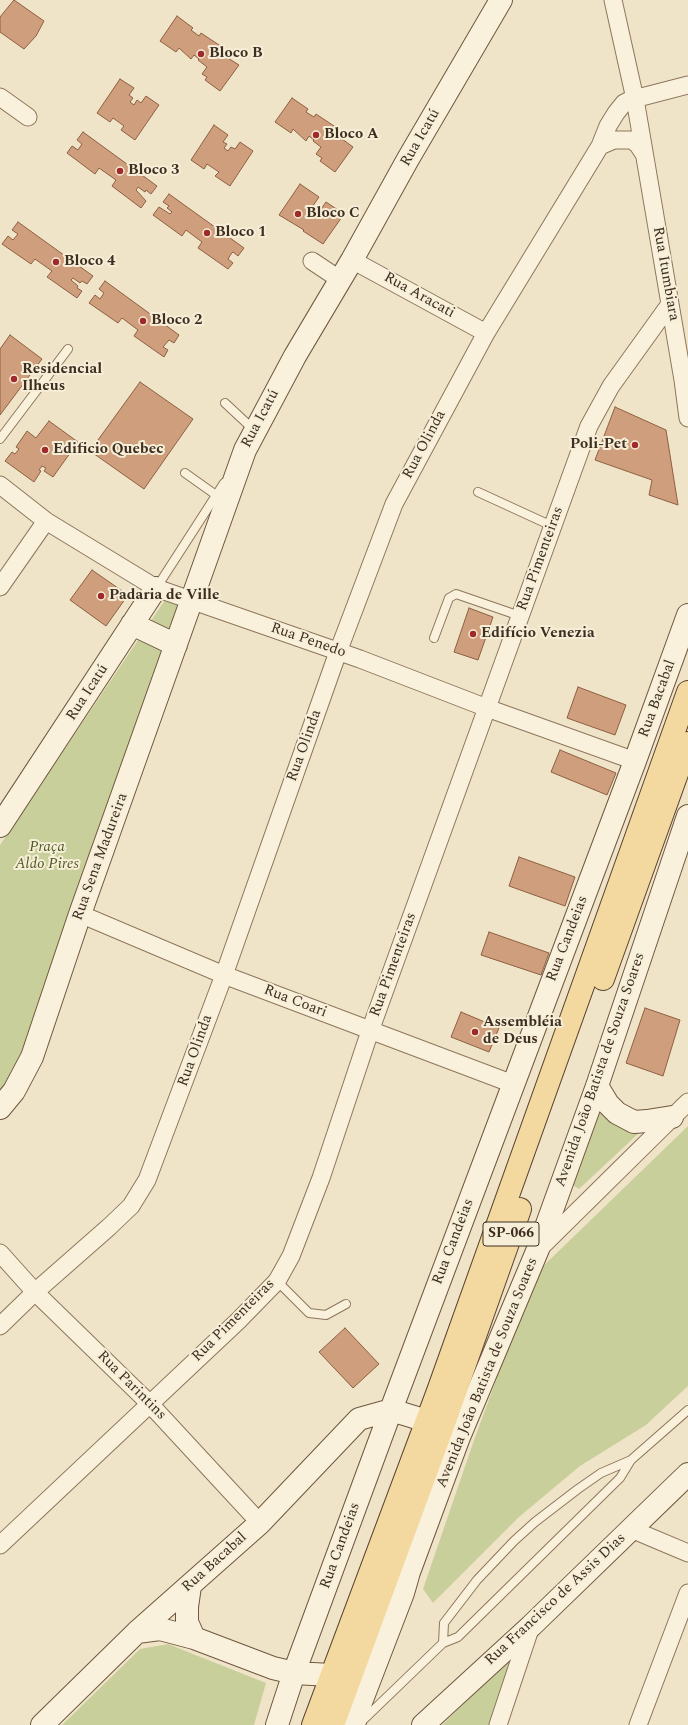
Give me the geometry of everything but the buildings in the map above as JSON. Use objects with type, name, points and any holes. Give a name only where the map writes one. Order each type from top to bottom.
[{"type":"main road","name":"SP-066","points":[[313,1725],[331,1675],[443,1429],[688,692]]},
{"type":"main road","name":"SP-066","points":[[333,1725],[443,1429],[688,743]]},
{"type":"street","name":"Rua Icatú","points":[[245,450],[254,430],[339,279],[352,260],[408,158],[502,0]]},
{"type":"street","points":[[613,0],[635,99]]},
{"type":"street","name":"Rua Olinda","points":[[0,1326],[35,1292],[115,1222],[131,1206],[147,1180],[224,975],[338,652],[394,504],[486,333],[600,146],[608,126],[616,113],[624,103],[688,85]]},
{"type":"street","points":[[0,97],[28,117]]},
{"type":"street","name":"Rua Itumbiara","points":[[635,99],[688,418]]},
{"type":"street","points":[[600,146],[614,140],[632,140],[638,144],[644,154]]},
{"type":"street","name":"Rua Aracati","points":[[352,260],[486,333]]},
{"type":"street","points":[[312,261],[339,279]]},
{"type":"street","name":"Rua Pimenteiras","points":[[0,1545],[149,1403],[238,1322],[277,1281],[291,1256],[321,1178],[370,1031],[589,426],[612,386],[670,304]]},
{"type":"street","name":"Rua Sena Madureira","points":[[0,1108],[14,1091],[32,1057],[80,914],[245,450]]},
{"type":"street","name":"Rua Penedo","points":[[0,485],[46,521],[156,588],[338,652],[487,708],[635,761]]},
{"type":"street","points":[[0,587],[46,521]]},
{"type":"street","name":"Rua Icatú","points":[[0,826],[156,588]]},
{"type":"street","name":"Rua Bacabal","points":[[635,761],[688,615]]},
{"type":"street","points":[[132,624],[176,645]]},
{"type":"street","name":"Rua Candeias","points":[[277,1725],[294,1673],[391,1410],[635,761]]},
{"type":"street","name":"Avenida João Batista de Souza Soares","points":[[354,1725],[358,1710],[384,1642],[443,1429],[538,1249],[597,1086],[688,816]]},
{"type":"street","name":"Rua Coari","points":[[80,914],[224,975],[513,1084]]},
{"type":"street","points":[[597,1086],[608,1104],[617,1113],[634,1122],[647,1122],[672,1117]]},
{"type":"street","points":[[538,1249],[688,1102]]},
{"type":"street","name":"Rua Parintins","points":[[0,1253],[35,1292],[149,1403],[260,1523]]},
{"type":"street","points":[[391,1410],[443,1429]]},
{"type":"street","name":"Rua Bacabal","points":[[42,1725],[138,1632],[260,1523],[359,1419],[391,1410]]},
{"type":"street","name":"Rua Francisco de Assis Dias","points":[[423,1725],[531,1626],[688,1474]]},
{"type":"street","points":[[631,1529],[688,1553]]},
{"type":"street","points":[[190,1586],[187,1622],[194,1638]]},
{"type":"street","points":[[638,1725],[688,1593]]},
{"type":"street","points":[[498,1725],[531,1626]]},
{"type":"street","points":[[138,1632],[160,1629],[194,1638],[273,1668],[294,1673],[331,1675],[384,1642]]},
{"type":"lane","points":[[0,439],[68,349]]},
{"type":"lane","points":[[225,403],[254,430]]},
{"type":"lane","name":"Rua Icatú","points":[[156,588],[245,450]]},
{"type":"lane","points":[[185,473],[216,495]]},
{"type":"lane","points":[[478,492],[552,526]]},
{"type":"lane","points":[[434,638],[449,598],[456,594],[520,616]]},
{"type":"lane","points":[[277,1281],[309,1313],[326,1315],[346,1304]]},
{"type":"lane","points":[[442,1643],[444,1623],[477,1580],[534,1522],[578,1488],[601,1474],[631,1460],[688,1410]]},
{"type":"lane","points":[[358,1725],[442,1643],[458,1637],[620,1478],[631,1460]]},
{"type":"green space","name":"Praça Aldo Pires","points":[[165,600],[185,607],[24,1054],[0,1100],[0,845]]},
{"type":"green space","points":[[600,1107],[639,1133],[579,1189],[574,1186],[572,1180]]},
{"type":"green space","points":[[688,1126],[688,1386],[646,1425],[580,1466],[519,1517],[433,1603],[423,1589],[473,1443],[535,1274]]},
{"type":"green space","points":[[168,1644],[266,1683],[254,1725],[62,1725],[140,1649]]},
{"type":"green space","points":[[517,1652],[491,1725],[442,1725]]},
{"type":"place","name":"Bloco B","points":[[201,54]]},
{"type":"place","name":"Bloco A","points":[[316,135]]},
{"type":"place","name":"Bloco 3","points":[[120,171]]},
{"type":"place","name":"Bloco C","points":[[298,214]]},
{"type":"place","name":"Bloco 1","points":[[207,233]]},
{"type":"place","name":"Bloco 4","points":[[56,262]]},
{"type":"place","name":"Bloco 2","points":[[143,321]]},
{"type":"place","name":"Residencial Ilheus","points":[[14,379]]},
{"type":"place","name":"Poli-Pet","points":[[635,445]]},
{"type":"place","name":"Edificio Quebec","points":[[45,450]]},
{"type":"place","name":"Padaria de Ville","points":[[101,596]]},
{"type":"place","name":"Edifício Venezia","points":[[473,634]]},
{"type":"place","name":"Assembléia de Deus","points":[[475,1032]]}]
